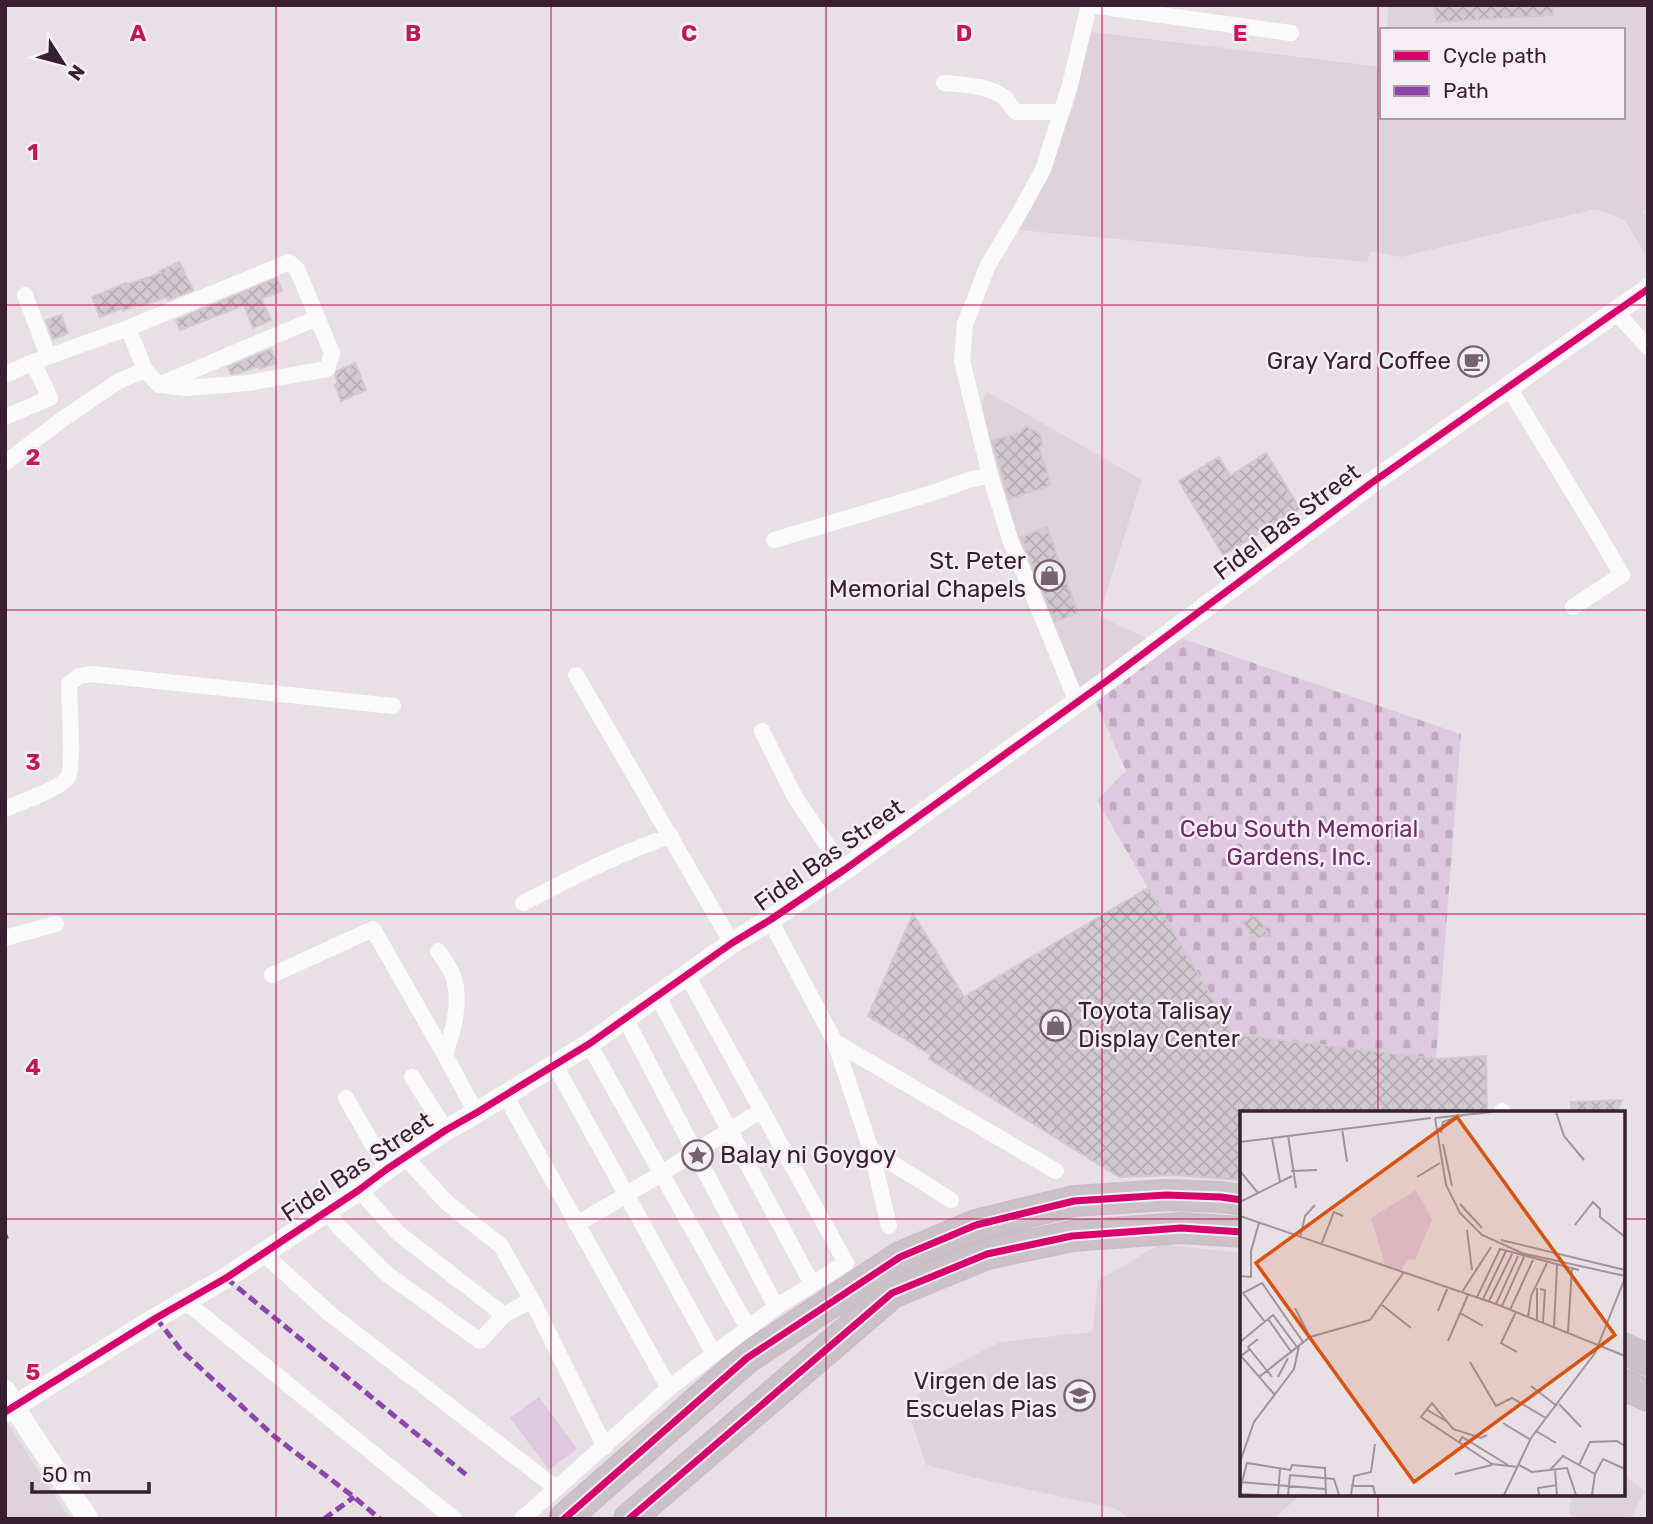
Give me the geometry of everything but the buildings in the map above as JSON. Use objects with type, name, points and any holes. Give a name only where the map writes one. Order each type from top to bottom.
[{"type":"highway","points":[[564,1519],[707,1376],[747,1358],[900,1257],[976,1225],[1074,1201],[1166,1195],[1240,1200]]},
{"type":"highway","points":[[629,1519],[892,1293],[987,1254],[1072,1236],[1181,1228],[1240,1232]]},
{"type":"highway","points":[[1625,1349],[1648,1360]]},
{"type":"street","points":[[1077,702],[1010,539],[990,475],[962,360],[965,324],[988,265],[1043,170],[1070,85],[1090,5],[1291,33]]},
{"type":"street","points":[[944,83],[978,87],[996,93],[1006,99],[1016,112],[1061,112]]},
{"type":"street","points":[[5,375],[289,262],[297,269],[331,354],[327,369],[248,383],[187,388],[159,385],[145,370],[128,328]]},
{"type":"street","name":"Fidel Bas Street","points":[[8,1403],[226,1278],[446,1130],[589,1044],[732,943],[844,870],[1077,702],[1370,484],[1648,289]]},
{"type":"street","points":[[25,295],[50,398],[60,421]]},
{"type":"street","points":[[1617,311],[1648,347]]},
{"type":"street","points":[[159,385],[317,318]]},
{"type":"street","points":[[5,463],[119,381],[145,370]]},
{"type":"street","points":[[1509,388],[1622,575],[1573,607]]},
{"type":"street","points":[[5,417],[50,398]]},
{"type":"street","points":[[774,540],[990,475]]},
{"type":"street","points":[[5,809],[61,784],[69,776],[69,684],[79,676],[92,674],[393,706]]},
{"type":"street","points":[[576,675],[732,943]]},
{"type":"street","points":[[762,731],[794,797],[844,870]]},
{"type":"street","points":[[523,903],[629,850],[671,836]]},
{"type":"street","points":[[770,920],[835,1042],[871,1150],[890,1226]]},
{"type":"street","points":[[5,938],[56,924]]},
{"type":"street","points":[[272,975],[373,929],[476,1113]]},
{"type":"street","points":[[438,951],[453,975],[457,990],[453,1032],[445,1055]]},
{"type":"street","points":[[522,1519],[669,1388],[707,1376],[714,1354],[776,1307],[846,1263],[687,975]]},
{"type":"street","points":[[657,996],[812,1284]]},
{"type":"street","points":[[625,1018],[776,1307]]},
{"type":"street","points":[[835,1042],[1056,1171]]},
{"type":"street","points":[[589,1044],[748,1328]]},
{"type":"street","points":[[555,1065],[714,1354]]},
{"type":"street","points":[[412,1077],[446,1130]]},
{"type":"street","points":[[505,1095],[669,1388]]},
{"type":"street","points":[[346,1098],[387,1169]]},
{"type":"street","points":[[576,1224],[627,1196],[762,1110]]},
{"type":"street","points":[[871,1150],[951,1200]]},
{"type":"street","points":[[405,1157],[447,1203],[500,1246],[531,1300],[605,1447]]},
{"type":"street","points":[[359,1190],[398,1233],[504,1315]]},
{"type":"street","points":[[327,1212],[387,1274],[480,1340],[504,1315],[531,1300]]},
{"type":"street","points":[[263,1253],[329,1313],[556,1488]]},
{"type":"street","points":[[186,1301],[454,1519]]},
{"type":"street","points":[[8,1403],[88,1519]]},
{"type":"shaded area","points":[[1388,5],[1648,5],[1648,210],[1643,210],[1648,218],[1648,260],[1625,220],[1596,209],[1401,257],[1371,251],[1367,262],[1018,230],[1074,105],[1090,32],[1380,67],[1380,119],[1625,119],[1625,28],[1387,28]]},
{"type":"shaded area","points":[[986,391],[1142,480],[1099,616],[1148,639],[1076,692],[1025,562],[980,411]]},
{"type":"shaded area","name":"Virgen de las Escuelas Pias","points":[[1160,1244],[1240,1253],[1240,1496],[1300,1496],[1273,1519],[1129,1519],[1117,1509],[926,1465],[908,1411],[928,1379],[1000,1342],[1092,1332],[1098,1281]]},
{"type":"shaded area","points":[[7,1422],[70,1519],[5,1519]]},
{"type":"shaded area","points":[[1625,1476],[1645,1491],[1630,1519],[1576,1519],[1569,1514],[1572,1496],[1625,1496]]},
{"type":"green space","name":"Cebu South Memorial Gardens, Inc.","points":[[1178,637],[1461,734],[1436,1059],[1233,1034],[1097,800],[1126,771],[1094,698]]},
{"type":"green space","points":[[539,1397],[577,1449],[549,1470],[510,1418]]},
{"type":"marked path","points":[[226,1278],[469,1477]]},
{"type":"marked path","points":[[156,1318],[181,1350],[275,1437],[380,1519]]},
{"type":"marked path","points":[[324,1519],[354,1497]]},
{"type":"cycle path","points":[[5,1412],[226,1278],[446,1130],[589,1044],[732,943],[844,870],[1108,680],[1370,484],[1648,289]]},
{"type":"cycle path","points":[[564,1519],[747,1358],[900,1257],[976,1225],[1074,1201],[1166,1195],[1240,1200]]},
{"type":"cycle path","points":[[629,1519],[892,1293],[987,1254],[1072,1236],[1181,1228],[1240,1232]]},
{"type":"place","name":"Gray Yard Coffee","points":[[1474,361]]},
{"type":"place","name":"St. Peter Memorial Chapels","points":[[1049,575]]},
{"type":"place","name":"Toyota Talisay Display Center","points":[[1055,1025]]},
{"type":"place","name":"Balay ni Goygoy","points":[[697,1155]]},
{"type":"place","name":"Virgen de las Escuelas Pias","points":[[1080,1395]]}]
